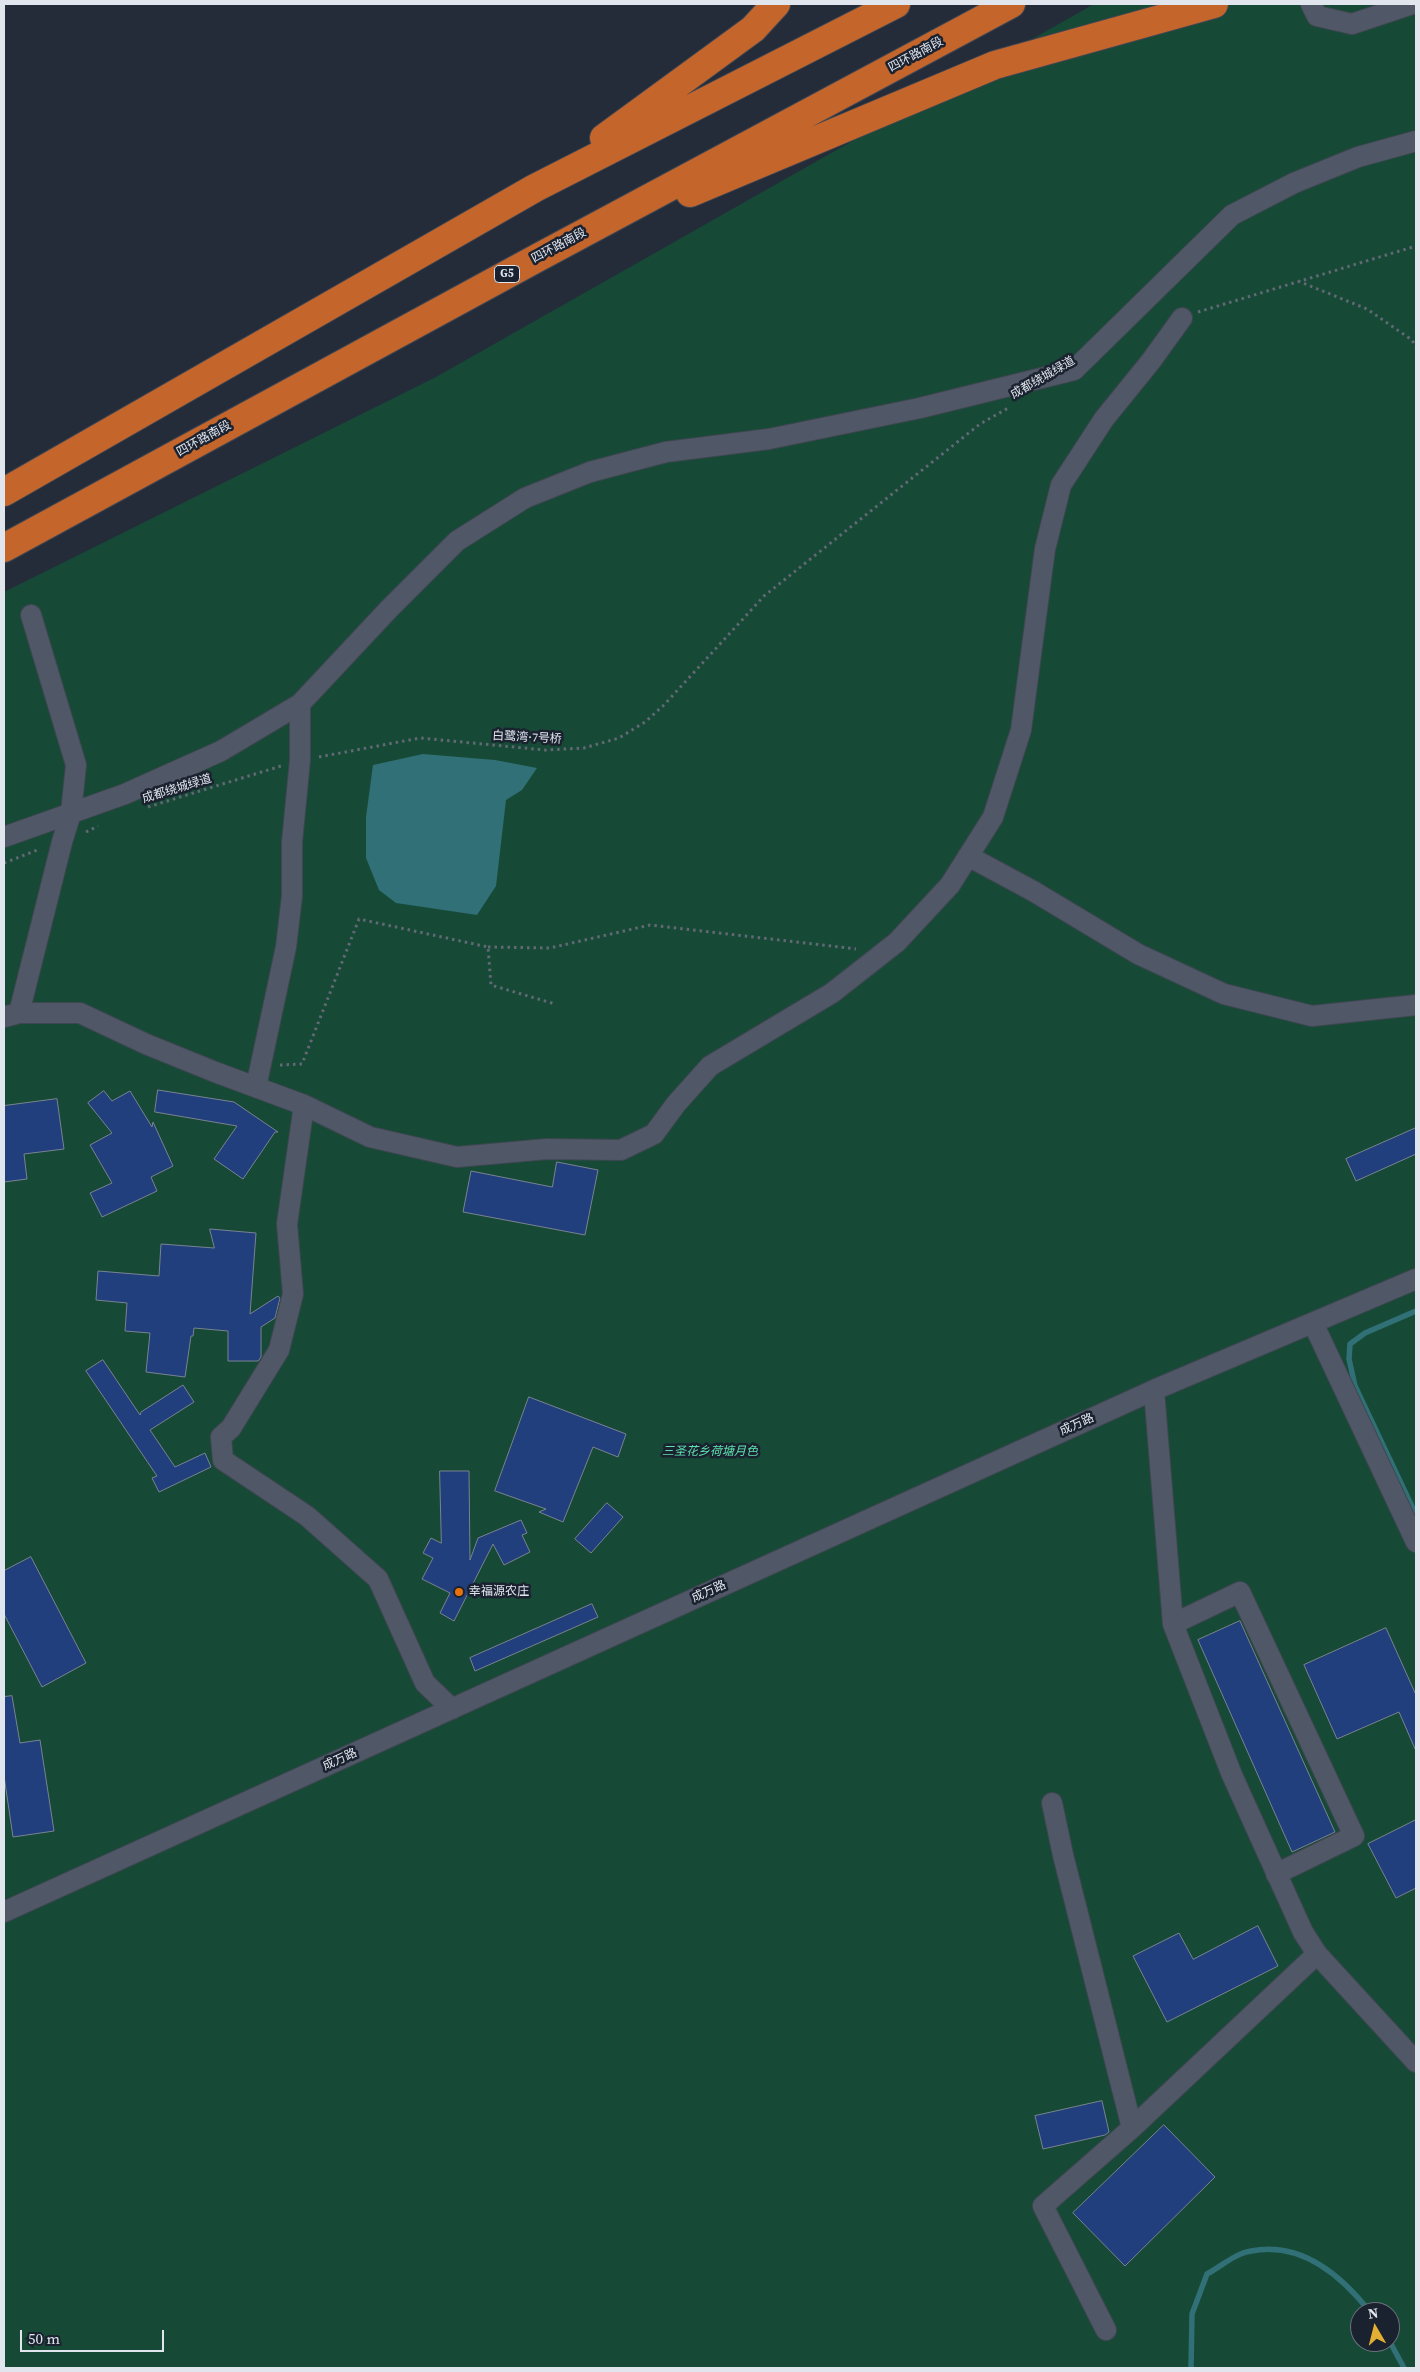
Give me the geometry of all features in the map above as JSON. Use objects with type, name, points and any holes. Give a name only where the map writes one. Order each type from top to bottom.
[{"type":"highway","points":[[536,188],[753,29],[776,4]]},
{"type":"highway","points":[[4,492],[536,188],[896,4]]},
{"type":"highway","name":"四环路南段","points":[[4,548],[539,257],[1011,4]]},
{"type":"highway","points":[[539,257],[996,66],[1214,4]]},
{"type":"street","points":[[1311,4],[1317,16],[1352,24],[1412,4]]},
{"type":"street","points":[[4,837],[125,794],[221,751],[300,704],[388,610],[457,541],[525,498],[590,472],[666,452],[797,433],[920,408],[1074,370],[1232,215],[1294,183],[1340,164],[1416,141]]},
{"type":"street","points":[[31,615],[76,765],[71,813],[11,1015],[80,1013],[146,1044],[304,1105],[370,1137],[457,1157],[547,1150],[621,1150],[654,1134],[676,1104],[710,1066],[832,993],[897,942],[950,885],[993,817],[1021,730],[1045,549],[1061,485],[1104,419],[1151,362],[1182,318]]},
{"type":"street","points":[[256,1087],[286,947],[292,896],[292,842],[300,760],[300,704]]},
{"type":"street","points":[[968,856],[1033,890],[1138,954],[1224,994],[1312,1016],[1416,1005]]},
{"type":"street","points":[[304,1105],[287,1224],[293,1294],[279,1350],[231,1428],[221,1437],[223,1460],[307,1516],[378,1579],[425,1683],[452,1709]]},
{"type":"street","name":"成万路","points":[[4,1912],[1154,1390],[1416,1279]]},
{"type":"street","points":[[1313,1323],[1416,1542]]},
{"type":"street","points":[[1154,1390],[1173,1624],[1232,1775],[1303,1932],[1317,1954],[1416,2062]]},
{"type":"street","points":[[1173,1624],[1240,1592],[1354,1836],[1276,1874]]},
{"type":"street","points":[[1052,1803],[1063,1855],[1132,2128]]},
{"type":"street","points":[[1106,2330],[1043,2206],[1132,2128],[1317,1954]]},
{"type":"path","points":[[1182,318],[1298,280],[1416,246]]},
{"type":"path","points":[[1298,280],[1367,309],[1412,340],[1416,347]]},
{"type":"path","name":"成都绕城绿道","points":[[734,627],[764,596],[980,424],[1014,404]]},
{"type":"path","name":"白鹭湾·7号桥","points":[[362,750],[420,738],[545,750],[584,748],[619,738],[645,722],[664,705],[734,627]]},
{"type":"path","name":"成都绕城绿道","points":[[140,810],[300,760],[362,750]]},
{"type":"path","points":[[4,863],[24,854],[62,842],[104,824]]},
{"type":"path","points":[[302,1064],[359,919],[488,947],[550,948],[650,924],[884,952]]},
{"type":"path","points":[[488,947],[491,985],[555,1004]]},
{"type":"green space","name":"三圣花乡荷塘月色","points":[[1094,4],[1416,4],[1416,2368],[4,2368],[4,592],[436,377]]},
{"type":"shaded area","points":[[423,754],[495,760],[537,768],[522,790],[506,800],[496,886],[477,915],[396,903],[379,890],[366,858],[366,817],[373,765]]},
{"type":"building","points":[[158,1090],[234,1102],[278,1132],[275,1132],[243,1179],[214,1159],[237,1126],[155,1112]]},
{"type":"building","points":[[104,1091],[112,1101],[130,1091],[152,1127],[153,1122],[173,1166],[151,1177],[157,1191],[102,1217],[90,1193],[112,1183],[90,1145],[112,1133],[88,1103]]},
{"type":"building","points":[[57,1099],[64,1149],[24,1154],[27,1179],[4,1182],[4,1106]]},
{"type":"building","points":[[1416,1128],[1416,1154],[1356,1181],[1346,1159]]},
{"type":"building","points":[[557,1162],[598,1170],[585,1235],[463,1212],[471,1171],[552,1187]]},
{"type":"building","points":[[210,1229],[256,1233],[250,1314],[278,1296],[280,1298],[275,1318],[261,1327],[261,1357],[258,1361],[228,1361],[228,1331],[194,1328],[193,1336],[191,1336],[185,1377],[146,1372],[150,1333],[125,1331],[127,1303],[96,1300],[98,1271],[159,1276],[161,1244],[214,1248]]},
{"type":"building","points":[[103,1360],[140,1415],[141,1412],[183,1385],[194,1402],[150,1430],[175,1467],[205,1453],[211,1467],[159,1492],[152,1478],[157,1476],[86,1371]]},
{"type":"building","points":[[529,1397],[626,1434],[618,1457],[593,1447],[563,1522],[539,1512],[546,1509],[495,1491]]},
{"type":"building","points":[[440,1471],[469,1471],[470,1560],[478,1538],[521,1520],[527,1533],[522,1535],[530,1552],[504,1565],[493,1544],[454,1621],[440,1613],[450,1593],[422,1579],[433,1558],[423,1553],[431,1538],[441,1543]]},
{"type":"building","points":[[607,1503],[623,1517],[591,1553],[575,1539]]},
{"type":"building","points":[[31,1557],[86,1663],[42,1687],[4,1614],[4,1571]]},
{"type":"building","points":[[592,1604],[598,1617],[475,1671],[470,1658]]},
{"type":"building","points":[[1240,1621],[1335,1832],[1292,1852],[1198,1640]]},
{"type":"building","points":[[1386,1628],[1416,1695],[1416,1751],[1399,1712],[1337,1739],[1304,1665]]},
{"type":"building","points":[[12,1696],[20,1743],[40,1740],[54,1831],[13,1837],[4,1776],[4,1697]]},
{"type":"building","points":[[1416,1820],[1416,1888],[1396,1898],[1368,1844]]},
{"type":"building","points":[[1258,1926],[1278,1966],[1167,2022],[1133,1956],[1179,1933],[1193,1959]]},
{"type":"building","points":[[1102,2101],[1109,2132],[1105,2135],[1043,2149],[1035,2116]]},
{"type":"building","points":[[1164,2125],[1215,2177],[1125,2266],[1073,2213]]},
{"type":"waterway","points":[[1416,1311],[1365,1333],[1350,1344],[1349,1359],[1355,1386],[1416,1515]]},
{"type":"waterway","points":[[1191,2368],[1192,2314],[1207,2274],[1245,2252],[1269,2249],[1287,2251],[1303,2256],[1333,2274],[1362,2302]]},
{"type":"waterway","points":[[1395,2352],[1404,2368]]},
{"type":"place","name":"幸福源农庄","points":[[459,1592]]}]
